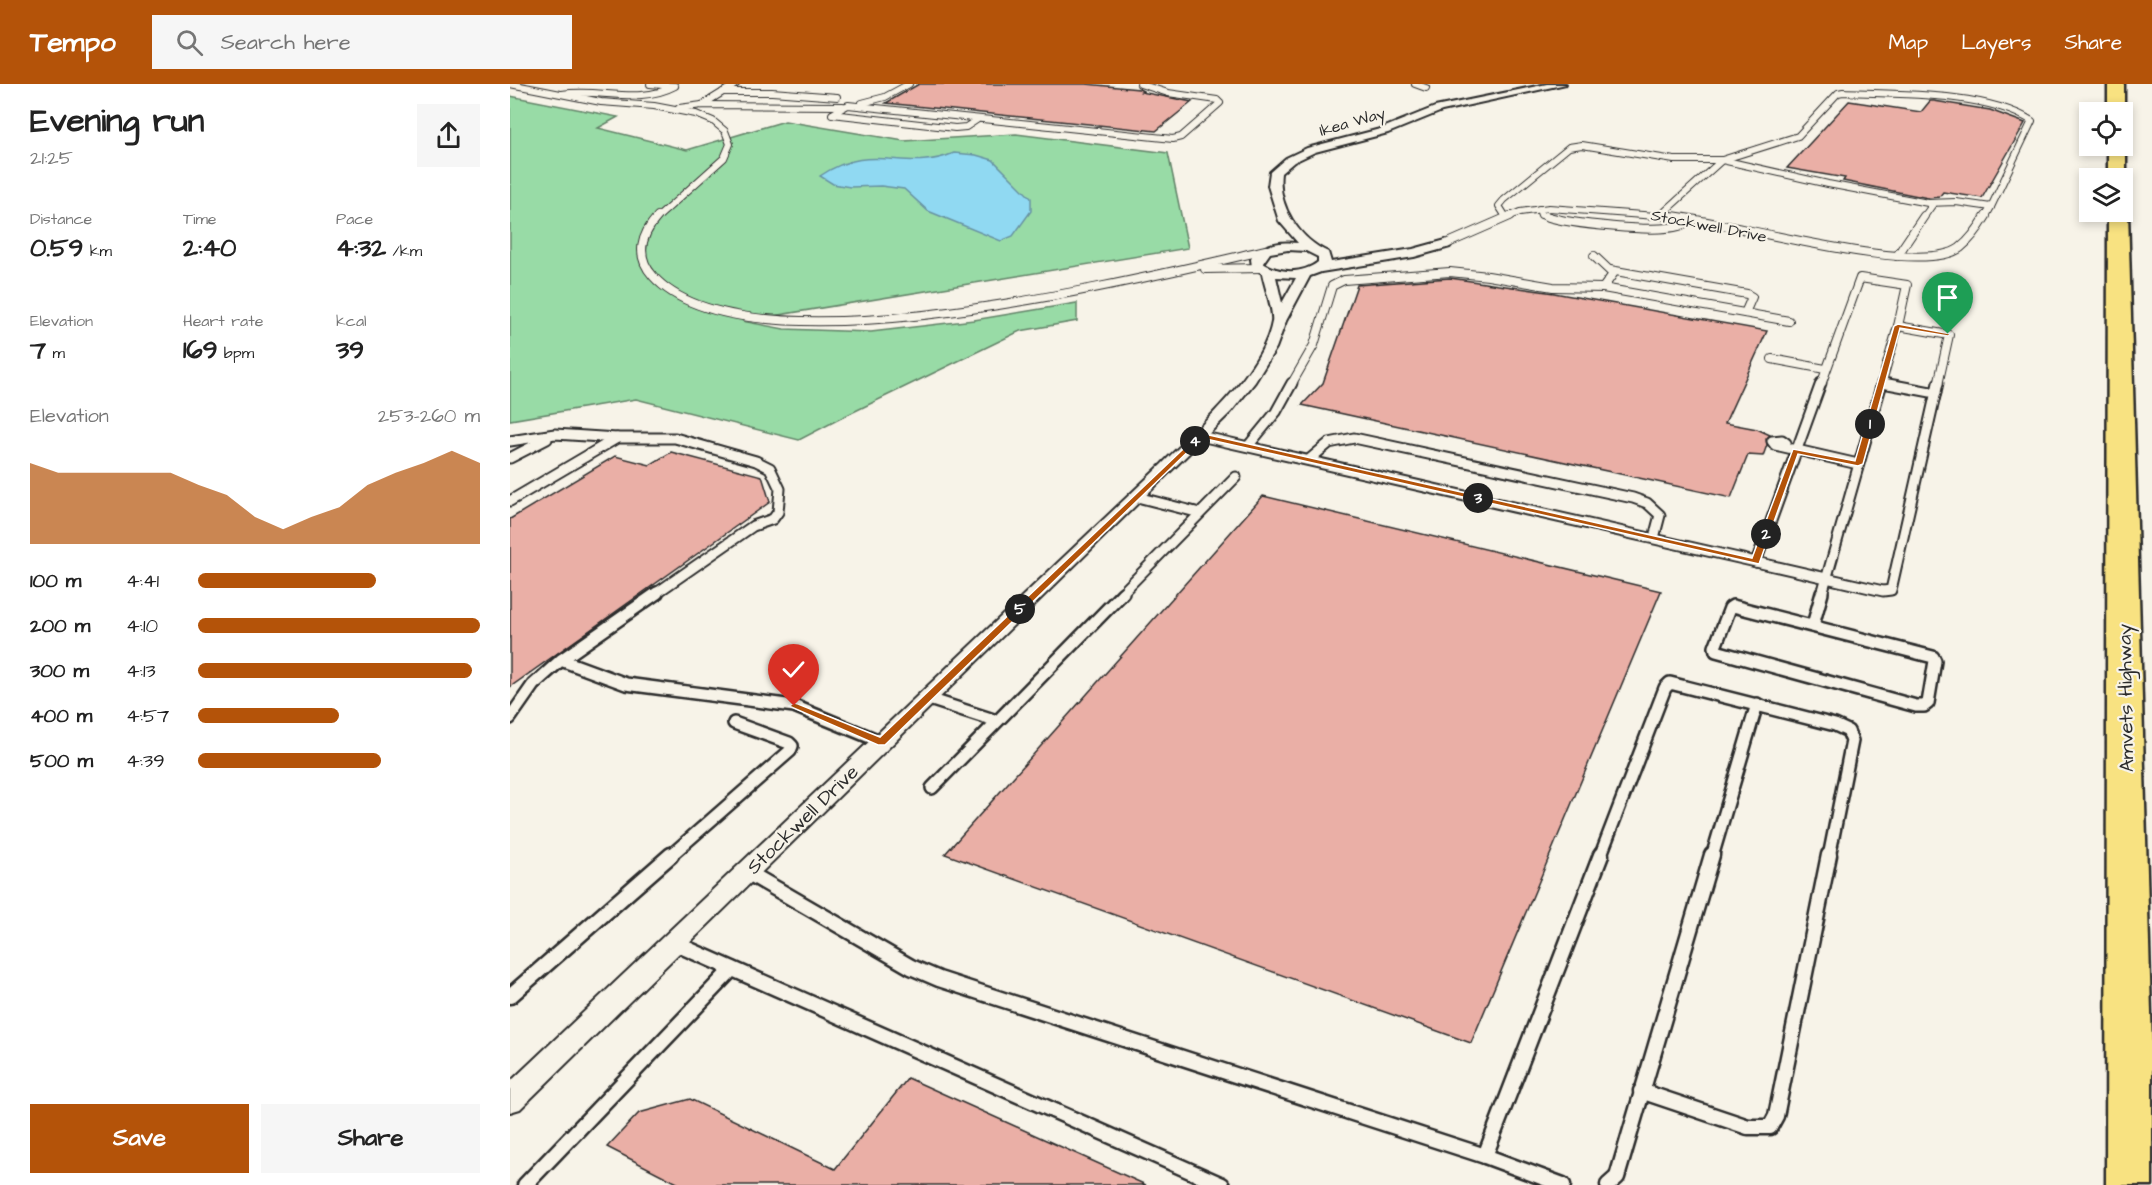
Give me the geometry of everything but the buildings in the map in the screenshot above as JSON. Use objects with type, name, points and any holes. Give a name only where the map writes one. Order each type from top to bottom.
[{"type":"highway","points":[[2116,84],[2116,102]]},
{"type":"highway","name":"Amvets Highway","points":[[2118,222],[2132,1185]]},
{"type":"street","name":"Ikea Way","points":[[1315,250],[1285,221],[1274,186],[1275,177],[1282,166],[1300,155],[1368,136],[1438,109],[1560,84]]},
{"type":"street","points":[[1279,321],[1265,269],[1257,259],[1270,249],[1285,221]]},
{"type":"street","name":"Stockwell Drive","points":[[510,1100],[1200,436],[1251,379],[1269,348],[1279,321],[1305,273],[1320,268],[1422,252],[1446,244]]},
{"type":"street","name":"Stockwell Drive","points":[[1270,249],[1288,246],[1386,258]]},
{"type":"street","points":[[1315,250],[1326,260],[1320,268]]},
{"type":"street","points":[[1265,269],[1290,274],[1305,273]]},
{"type":"lane","points":[[510,84],[612,104],[676,108],[702,105],[848,105],[1173,139],[1181,137],[1220,103],[1216,100],[1161,92],[1140,84]]},
{"type":"lane","points":[[562,94],[585,84]]},
{"type":"lane","points":[[576,89],[653,95],[661,94],[675,86],[650,84]]},
{"type":"lane","points":[[702,105],[736,84]]},
{"type":"lane","points":[[909,84],[876,100],[848,105],[832,114],[955,128],[966,127],[978,119]]},
{"type":"lane","points":[[1415,84],[1426,88]]},
{"type":"lane","points":[[723,92],[837,97]]},
{"type":"lane","points":[[1506,217],[1499,206],[1504,200],[1574,145],[1589,145],[1679,160],[1722,160],[1828,184],[1933,204],[1956,202],[1991,207],[2032,121],[2017,110],[1993,105],[1914,96],[1840,92],[1821,110],[1811,124],[1794,138],[1722,160],[1662,214]]},
{"type":"lane","points":[[783,105],[796,94]]},
{"type":"lane","points":[[676,108],[718,125],[729,138],[730,144],[718,165],[652,224],[641,246],[642,257],[655,280],[668,291],[703,306],[739,315],[829,322],[872,322],[976,308],[1178,270],[1270,249]]},
{"type":"lane","points":[[1897,256],[1933,204]]},
{"type":"lane","name":"Stockwell Drive","points":[[1446,244],[1506,217],[1539,209],[1581,209],[1662,214],[1752,233],[1897,256],[1918,257],[1955,252],[1964,244],[1991,207]]},
{"type":"lane","points":[[1539,209],[1541,215],[1553,219],[1603,224],[1666,227],[1679,225],[1691,219]]},
{"type":"lane","points":[[1594,256],[1613,274],[1603,288]]},
{"type":"lane","points":[[1178,270],[1265,269]]},
{"type":"lane","points":[[1610,270],[1747,294],[1752,297],[1745,313]]},
{"type":"lane","points":[[1249,445],[1276,412],[1314,345],[1332,286],[1338,282],[1358,277],[1454,272],[1474,274],[1574,291],[1603,288],[1789,321]]},
{"type":"lane","points":[[1756,562],[1860,278],[1908,287],[1814,625]]},
{"type":"lane","points":[[1200,436],[1249,445],[1889,591],[1892,590],[1948,334],[1898,326]]},
{"type":"lane","points":[[1772,359],[1825,369]]},
{"type":"lane","points":[[1881,383],[1936,393]]},
{"type":"lane","points":[[510,458],[555,434]]},
{"type":"lane","points":[[510,441],[555,434],[617,438],[675,438],[756,461],[770,468],[780,489],[778,512],[773,519],[753,526],[561,660],[533,685],[510,718]]},
{"type":"lane","points":[[510,501],[617,438]]},
{"type":"lane","points":[[1310,459],[1324,444],[1344,438],[1354,438],[1633,498],[1647,503],[1660,515],[1654,538]]},
{"type":"lane","points":[[1775,439],[1773,444],[1796,451],[1858,464]]},
{"type":"lane","points":[[932,788],[1236,477]]},
{"type":"lane","points":[[1137,497],[1200,513]]},
{"type":"lane","points":[[1733,606],[1814,625],[1933,657],[1935,661],[1928,703],[1924,706],[1916,705],[1721,655],[1715,647],[1733,606]]},
{"type":"lane","points":[[561,660],[626,684],[794,706],[882,742]]},
{"type":"lane","points":[[1485,1156],[1665,688],[1670,683],[1679,684],[1835,725],[1848,731],[1852,741],[1776,1116],[1770,1127],[1748,1127],[1641,1091]]},
{"type":"lane","points":[[926,698],[997,721]]},
{"type":"lane","points":[[1608,1185],[1617,1177],[1757,704]]},
{"type":"lane","points":[[510,996],[790,751],[792,746],[789,743],[734,723]]},
{"type":"lane","points":[[747,872],[911,967],[939,979],[1485,1156],[1563,1185]]},
{"type":"lane","points":[[674,943],[1222,1185]]},
{"type":"lane","points":[[525,1185],[732,969]]},
{"type":"green space","points":[[510,96],[618,117],[598,128],[687,150],[785,121],[904,141],[1016,134],[1168,153],[1188,248],[742,321],[784,329],[871,332],[974,320],[1077,303],[1077,321],[1020,331],[799,440],[636,399],[510,420]]},
{"type":"water","points":[[954,153],[976,155],[993,160],[1031,198],[1031,211],[1013,236],[1001,241],[928,211],[904,189],[881,186],[850,187],[833,184],[820,176],[856,160],[936,159]]},
{"type":"route","points":[[794,706],[882,742],[1200,436],[1249,445],[1756,562],[1796,451],[1858,464],[1898,326],[1948,334]]}]
